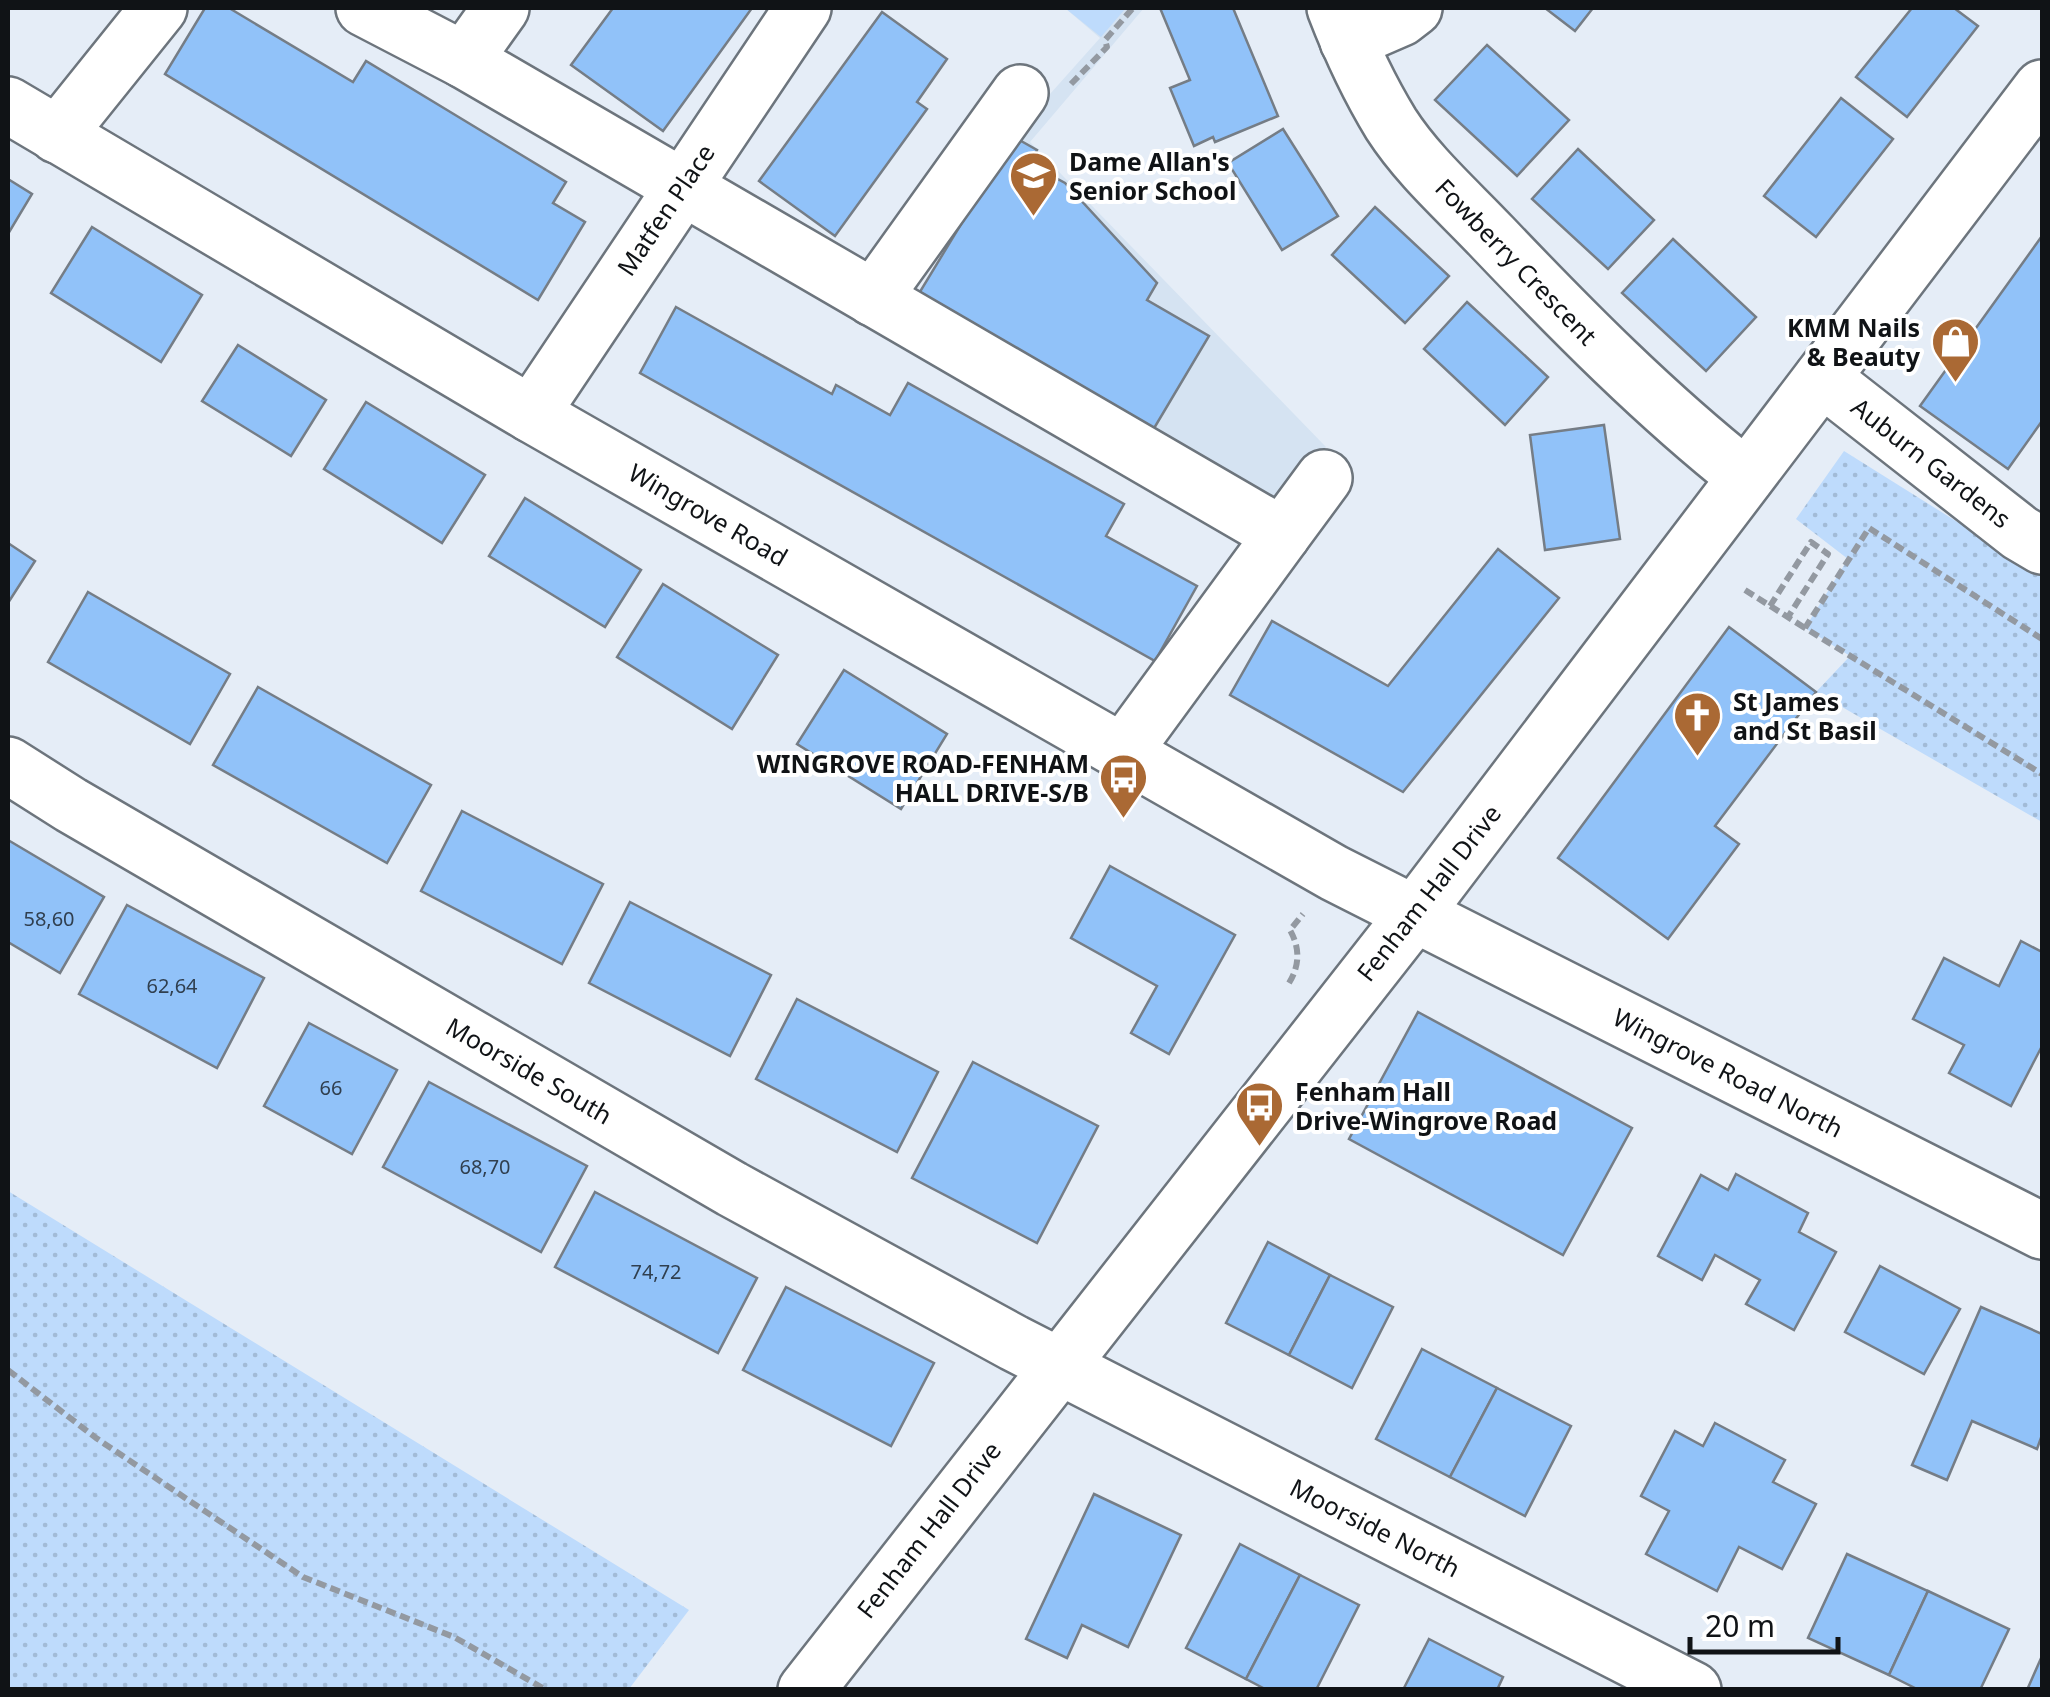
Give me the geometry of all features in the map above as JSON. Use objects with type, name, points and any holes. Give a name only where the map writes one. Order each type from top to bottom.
[{"type":"street","points":[[58,135],[158,8]]},
{"type":"street","points":[[364,8],[464,60],[1282,535]]},
{"type":"street","points":[[464,60],[501,8]]},
{"type":"street","name":"Matfen Place","points":[[530,414],[803,8]]},
{"type":"street","points":[[1341,24],[1401,18],[1414,8]]},
{"type":"street","name":"Fowberry Crescent","points":[[1341,24],[1392,125],[1430,172],[1606,356],[1698,439],[1746,476]]},
{"type":"street","name":"Fenham Hall Drive","points":[[806,1690],[1056,1366],[1413,916],[2042,88]]},
{"type":"street","points":[[873,298],[1039,94]]},
{"type":"street","name":"Wingrove Road","points":[[8,105],[530,414],[1413,916]]},
{"type":"street","name":"Auburn Gardens","points":[[1822,378],[2035,528]]},
{"type":"street","points":[[1123,752],[1324,478]]},
{"type":"street","name":"Moorside South","points":[[8,764],[71,805],[732,1189],[1056,1366]]},
{"type":"street","name":"Wingrove Road North","points":[[1413,916],[2042,1231]]},
{"type":"street","name":"Moorside North","points":[[1056,1366],[1693,1690]]},
{"type":"path","points":[[1039,94],[1107,46],[1105,40],[1133,8]]},
{"type":"path","points":[[1805,628],[1869,528],[2042,640]]},
{"type":"path","points":[[1770,606],[1810,542],[1828,554],[1788,617]]},
{"type":"path","points":[[1745,590],[2042,774]]},
{"type":"path","points":[[8,1370],[96,1438],[303,1577],[454,1637],[546,1690]]},
{"type":"shaded area","name":"Dame Allan's Senior School","points":[[1065,8],[1144,8],[1030,142],[1326,447],[1279,505],[918,295],[1017,131],[1100,38]]},
{"type":"shaded area","points":[[1065,8],[1126,8],[1101,37]]},
{"type":"shaded area","points":[[1844,451],[2042,575],[2042,822],[1816,692],[1850,656],[1805,628],[1848,559],[1796,519]]},
{"type":"shaded area","points":[[8,1191],[689,1610],[629,1689],[8,1689]]},
{"type":"building","points":[[205,8],[229,8],[353,82],[366,61],[566,182],[553,203],[585,222],[538,300],[165,74]]},
{"type":"building","points":[[613,8],[752,8],[663,131],[571,65]]},
{"type":"building","points":[[1160,8],[1233,8],[1278,116],[1215,142],[1213,137],[1194,146],[1170,88],[1190,80]]},
{"type":"building","points":[[1545,8],[1593,8],[1575,31]]},
{"type":"building","points":[[1912,8],[1954,8],[1978,26],[1907,117],[1856,77]]},
{"type":"building","points":[[882,12],[947,59],[917,102],[927,109],[835,236],[759,181]]},
{"type":"building","points":[[1487,45],[1569,120],[1517,176],[1435,100]]},
{"type":"building","points":[[1841,98],[1893,139],[1816,237],[1764,196]]},
{"type":"building","points":[[1283,129],[1338,216],[1282,250],[1228,163]]},
{"type":"building","name":"Dame Allan's Senior School","points":[[1014,137],[1037,150],[1030,164],[1065,183],[1157,283],[1147,300],[1209,336],[1153,430],[918,295]]},
{"type":"building","points":[[1578,149],[1654,220],[1608,269],[1532,199]]},
{"type":"building","points":[[8,179],[32,194],[8,234]]},
{"type":"building","points":[[1375,207],[1449,276],[1405,323],[1332,255]]},
{"type":"building","points":[[92,227],[202,295],[161,362],[51,293]]},
{"type":"building","points":[[2042,236],[2042,421],[2008,469],[1920,406]]},
{"type":"building","points":[[1673,239],[1756,317],[1706,371],[1622,293]]},
{"type":"building","points":[[1467,302],[1548,377],[1505,425],[1424,349]]},
{"type":"building","points":[[676,307],[832,394],[836,385],[890,415],[908,383],[1124,504],[1106,536],[1197,586],[1155,661],[640,373]]},
{"type":"building","points":[[238,345],[326,400],[291,456],[202,401]]},
{"type":"building","points":[[366,402],[485,475],[442,543],[324,469]]},
{"type":"building","points":[[1604,425],[1620,539],[1545,550],[1530,435]]},
{"type":"building","points":[[525,498],[641,570],[605,627],[489,556]]},
{"type":"building","points":[[8,543],[35,561],[8,603]]},
{"type":"building","points":[[1498,549],[1559,598],[1403,792],[1230,695],[1272,621],[1388,686]]},
{"type":"building","points":[[663,584],[778,655],[732,729],[617,657]]},
{"type":"building","points":[[88,592],[230,674],[190,744],[48,662]]},
{"type":"building","name":"St James and St Basil","points":[[1729,627],[1816,692],[1715,826],[1739,844],[1668,939],[1558,858]]},
{"type":"building","points":[[844,670],[947,734],[901,809],[797,744]]},
{"type":"building","points":[[258,687],[431,785],[387,863],[213,765]]},
{"type":"building","points":[[462,811],[603,884],[562,964],[421,891]]},
{"type":"building","points":[[8,840],[104,897],[60,973],[8,942]]},
{"type":"building","points":[[1110,866],[1235,935],[1169,1054],[1131,1033],[1157,986],[1071,938]]},
{"type":"building","points":[[630,902],[771,975],[730,1056],[589,983]]},
{"type":"building","points":[[127,905],[264,978],[217,1068],[79,994]]},
{"type":"building","points":[[2021,941],[2042,952],[2042,1046],[2011,1106],[1949,1073],[1964,1045],[1913,1019],[1944,958],[1999,986]]},
{"type":"building","points":[[797,999],[938,1072],[897,1152],[756,1079]]},
{"type":"building","points":[[1418,1012],[1632,1128],[1563,1255],[1349,1139]]},
{"type":"building","points":[[309,1023],[397,1070],[352,1154],[264,1106]]},
{"type":"building","points":[[973,1062],[1098,1126],[1037,1243],[912,1178]]},
{"type":"building","points":[[429,1082],[587,1166],[541,1252],[383,1167]]},
{"type":"building","points":[[1736,1174],[1808,1213],[1799,1232],[1836,1252],[1794,1330],[1746,1304],[1760,1280],[1715,1255],[1702,1280],[1658,1256],[1701,1175],[1728,1190]]},
{"type":"building","points":[[595,1192],[757,1278],[718,1353],[555,1267]]},
{"type":"building","points":[[1268,1242],[1330,1275],[1289,1355],[1226,1323]]},
{"type":"building","points":[[1880,1266],[1960,1309],[1924,1374],[1845,1332]]},
{"type":"building","points":[[1330,1275],[1393,1307],[1352,1388],[1289,1355]]},
{"type":"building","points":[[786,1287],[934,1363],[891,1446],[743,1370]]},
{"type":"building","points":[[1981,1307],[2042,1334],[2042,1435],[2037,1449],[1972,1421],[1947,1480],[1912,1465]]},
{"type":"building","points":[[1422,1349],[1497,1388],[1450,1477],[1376,1439]]},
{"type":"building","points":[[1497,1388],[1571,1426],[1525,1516],[1450,1477]]},
{"type":"building","points":[[1715,1423],[1785,1460],[1773,1482],[1816,1504],[1782,1569],[1739,1547],[1717,1591],[1646,1554],[1669,1511],[1641,1496],[1675,1431],[1703,1446]]},
{"type":"building","points":[[1094,1494],[1181,1535],[1128,1647],[1082,1625],[1067,1658],[1026,1639]]},
{"type":"building","points":[[1240,1544],[1300,1575],[1246,1679],[1186,1648]]},
{"type":"building","points":[[1847,1554],[1928,1591],[1889,1675],[1808,1638]]},
{"type":"building","points":[[1300,1575],[1359,1605],[1316,1690],[1267,1690],[1246,1679]]},
{"type":"building","points":[[1928,1591],[2009,1629],[1980,1690],[1919,1690],[1889,1675]]},
{"type":"building","points":[[1429,1639],[1503,1677],[1497,1690],[1403,1690]]},
{"type":"building","points":[[2042,1656],[2042,1690],[2027,1690]]},
{"type":"place","name":"Dame Allan's Senior School","points":[[1034,218]]},
{"type":"place","name":"KMM Nails & Beauty","points":[[1955,384]]},
{"type":"place","name":"St James and St Basil","points":[[1698,758]]},
{"type":"place","name":"WINGROVE ROAD-FENHAM HALL DRIVE-S/B","points":[[1124,820]]},
{"type":"place","name":"Fenham Hall Drive-Wingrove Road","points":[[1260,1148]]}]
